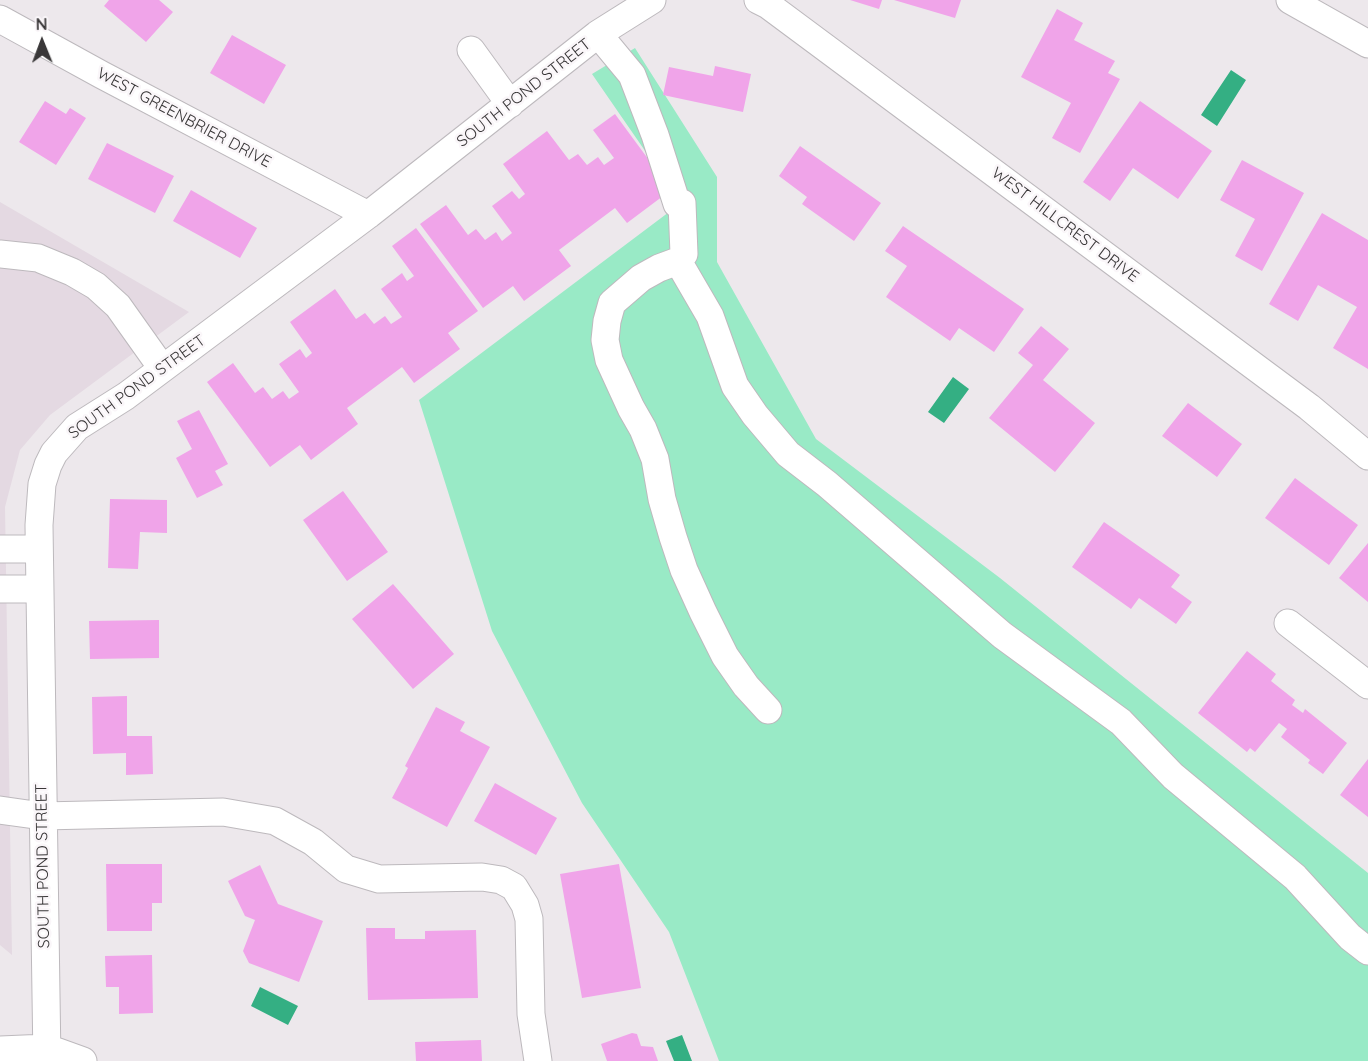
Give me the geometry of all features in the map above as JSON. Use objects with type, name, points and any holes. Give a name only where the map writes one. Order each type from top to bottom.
[{"type":"street","name":"SOUTH POND STREET","points":[[47,1054],[39,525],[42,484],[54,453],[77,427],[126,396],[369,215],[598,34],[652,0]]},
{"type":"street","name":"WEST HILLCREST DRIVE","points":[[758,0],[1309,407],[1368,456]]},
{"type":"street","points":[[1290,0],[1368,44]]},
{"type":"street","name":"WEST GREENBRIER DRIVE","points":[[0,19],[369,215]]},
{"type":"street","points":[[598,34],[632,75],[655,135],[677,204],[682,203],[684,254],[678,261],[641,278],[612,303],[605,340],[609,360],[655,459],[665,509],[684,570],[698,601],[725,656],[746,686],[768,710]]},
{"type":"street","points":[[471,50],[510,104]]},
{"type":"street","points":[[0,254],[38,258],[72,272],[96,286],[118,306],[162,368]]},
{"type":"street","points":[[678,261],[710,316],[735,386],[755,415],[788,454],[827,484],[1002,635],[1121,722],[1173,776],[1295,877],[1350,937],[1368,951]]},
{"type":"street","points":[[0,549],[39,549]]},
{"type":"street","points":[[0,589],[39,589]]},
{"type":"street","points":[[1288,623],[1368,685]]},
{"type":"street","points":[[0,810],[42,816],[223,812],[275,821],[313,842],[346,869],[379,879],[482,877],[501,880],[514,887],[525,905],[529,919],[531,1014],[538,1061]]},
{"type":"street","points":[[0,1050],[47,1054],[83,1061]]},
{"type":"shaded area","points":[[635,48],[717,177],[717,262],[816,439],[1000,578],[1368,873],[1368,1061],[719,1061],[669,932],[582,803],[492,631],[419,400],[681,203],[592,74]]},
{"type":"shaded area","points":[[1231,70],[1246,80],[1217,126],[1201,115]]},
{"type":"shaded area","points":[[0,202],[189,312],[50,415],[20,450],[5,507],[12,955],[0,945]]},
{"type":"shaded area","points":[[953,377],[969,389],[944,423],[928,412]]},
{"type":"shaded area","points":[[260,987],[298,1006],[288,1025],[251,1006]]},
{"type":"shaded area","points":[[682,1035],[692,1061],[674,1061],[666,1041]]},
{"type":"building","points":[[109,0],[159,0],[173,12],[146,42],[104,6]]},
{"type":"building","points":[[850,0],[882,0],[879,9]]},
{"type":"building","points":[[894,0],[961,0],[955,18]]},
{"type":"building","points":[[1057,9],[1083,23],[1074,40],[1115,61],[1108,73],[1120,79],[1080,153],[1052,138],[1071,103],[1021,77]]},
{"type":"building","points":[[232,35],[286,65],[264,104],[210,73]]},
{"type":"building","points":[[715,66],[751,74],[743,112],[663,95],[669,67],[713,76]]},
{"type":"building","points":[[45,101],[66,114],[70,108],[86,118],[56,165],[19,142]]},
{"type":"building","points":[[1140,101],[1212,151],[1178,199],[1133,168],[1110,201],[1083,182]]},
{"type":"building","points":[[615,114],[671,190],[627,223],[615,208],[559,250],[571,266],[524,301],[513,286],[483,308],[420,224],[446,205],[468,235],[476,229],[485,240],[496,232],[502,241],[512,233],[492,206],[512,191],[519,199],[525,194],[503,164],[547,131],[569,160],[578,154],[587,165],[598,157],[604,165],[614,158],[593,130]]},
{"type":"building","points":[[107,143],[174,176],[155,213],[88,179]]},
{"type":"building","points":[[800,146],[881,203],[854,241],[802,204],[807,197],[779,176]]},
{"type":"building","points":[[1242,160],[1304,193],[1262,271],[1235,256],[1255,219],[1220,200]]},
{"type":"building","points":[[191,190],[257,228],[240,258],[173,221]]},
{"type":"building","points":[[1322,213],[1368,240],[1368,369],[1333,348],[1357,307],[1318,285],[1298,321],[1269,304]]},
{"type":"building","points":[[903,226],[1024,309],[994,352],[959,328],[950,341],[886,297],[907,266],[885,251]]},
{"type":"building","points":[[416,228],[478,311],[448,333],[460,349],[414,383],[402,367],[347,408],[358,424],[311,460],[300,445],[270,467],[207,382],[233,363],[255,393],[263,387],[272,399],[283,391],[289,399],[299,392],[279,364],[300,349],[306,358],[312,353],[290,322],[335,289],[356,319],[365,313],[374,324],[385,316],[391,324],[402,317],[381,289],[402,273],[407,281],[414,276],[392,246]]},
{"type":"building","points":[[1041,326],[1069,349],[1043,380],[1095,423],[1055,472],[989,418],[1033,365],[1018,353]]},
{"type":"building","points":[[1188,403],[1242,444],[1217,477],[1162,436]]},
{"type":"building","points":[[199,410],[228,464],[215,471],[223,485],[197,498],[176,458],[192,449],[177,421]]},
{"type":"building","points":[[1295,478],[1358,525],[1329,565],[1265,518]]},
{"type":"building","points":[[343,491],[388,552],[347,581],[303,520]]},
{"type":"building","points":[[110,499],[167,500],[167,533],[140,532],[138,569],[108,568]]},
{"type":"building","points":[[1104,522],[1180,575],[1171,587],[1192,602],[1176,624],[1139,598],[1131,609],[1072,567]]},
{"type":"building","points":[[1368,543],[1368,602],[1339,578]]},
{"type":"building","points":[[393,584],[454,654],[413,689],[352,619]]},
{"type":"building","points":[[159,620],[159,658],[90,659],[89,621]]},
{"type":"building","points":[[1247,651],[1276,674],[1271,681],[1295,700],[1292,705],[1303,713],[1305,709],[1347,743],[1323,774],[1308,763],[1310,760],[1281,737],[1287,729],[1279,723],[1255,752],[1250,748],[1247,752],[1198,713]]},
{"type":"building","points":[[127,696],[127,736],[152,736],[153,774],[126,775],[126,753],[93,754],[92,697]]},
{"type":"building","points":[[436,707],[465,722],[460,731],[490,747],[447,827],[392,798],[408,768],[405,766]]},
{"type":"building","points":[[1368,759],[1368,817],[1340,795]]},
{"type":"building","points":[[495,783],[557,818],[536,855],[474,821]]},
{"type":"building","points":[[106,864],[162,864],[162,903],[152,903],[152,931],[107,931]]},
{"type":"building","points":[[619,864],[641,988],[582,998],[560,874]]},
{"type":"building","points":[[260,865],[278,904],[323,921],[299,982],[249,963],[243,951],[255,920],[245,916],[228,881]]},
{"type":"building","points":[[366,928],[395,928],[395,939],[425,939],[425,931],[476,930],[478,998],[368,1000]]},
{"type":"building","points":[[152,955],[153,1013],[119,1014],[119,987],[106,987],[105,956]]},
{"type":"building","points":[[632,1033],[637,1034],[641,1046],[653,1047],[658,1061],[607,1061],[601,1044]]},
{"type":"building","points":[[481,1040],[482,1061],[416,1061],[415,1042]]}]
